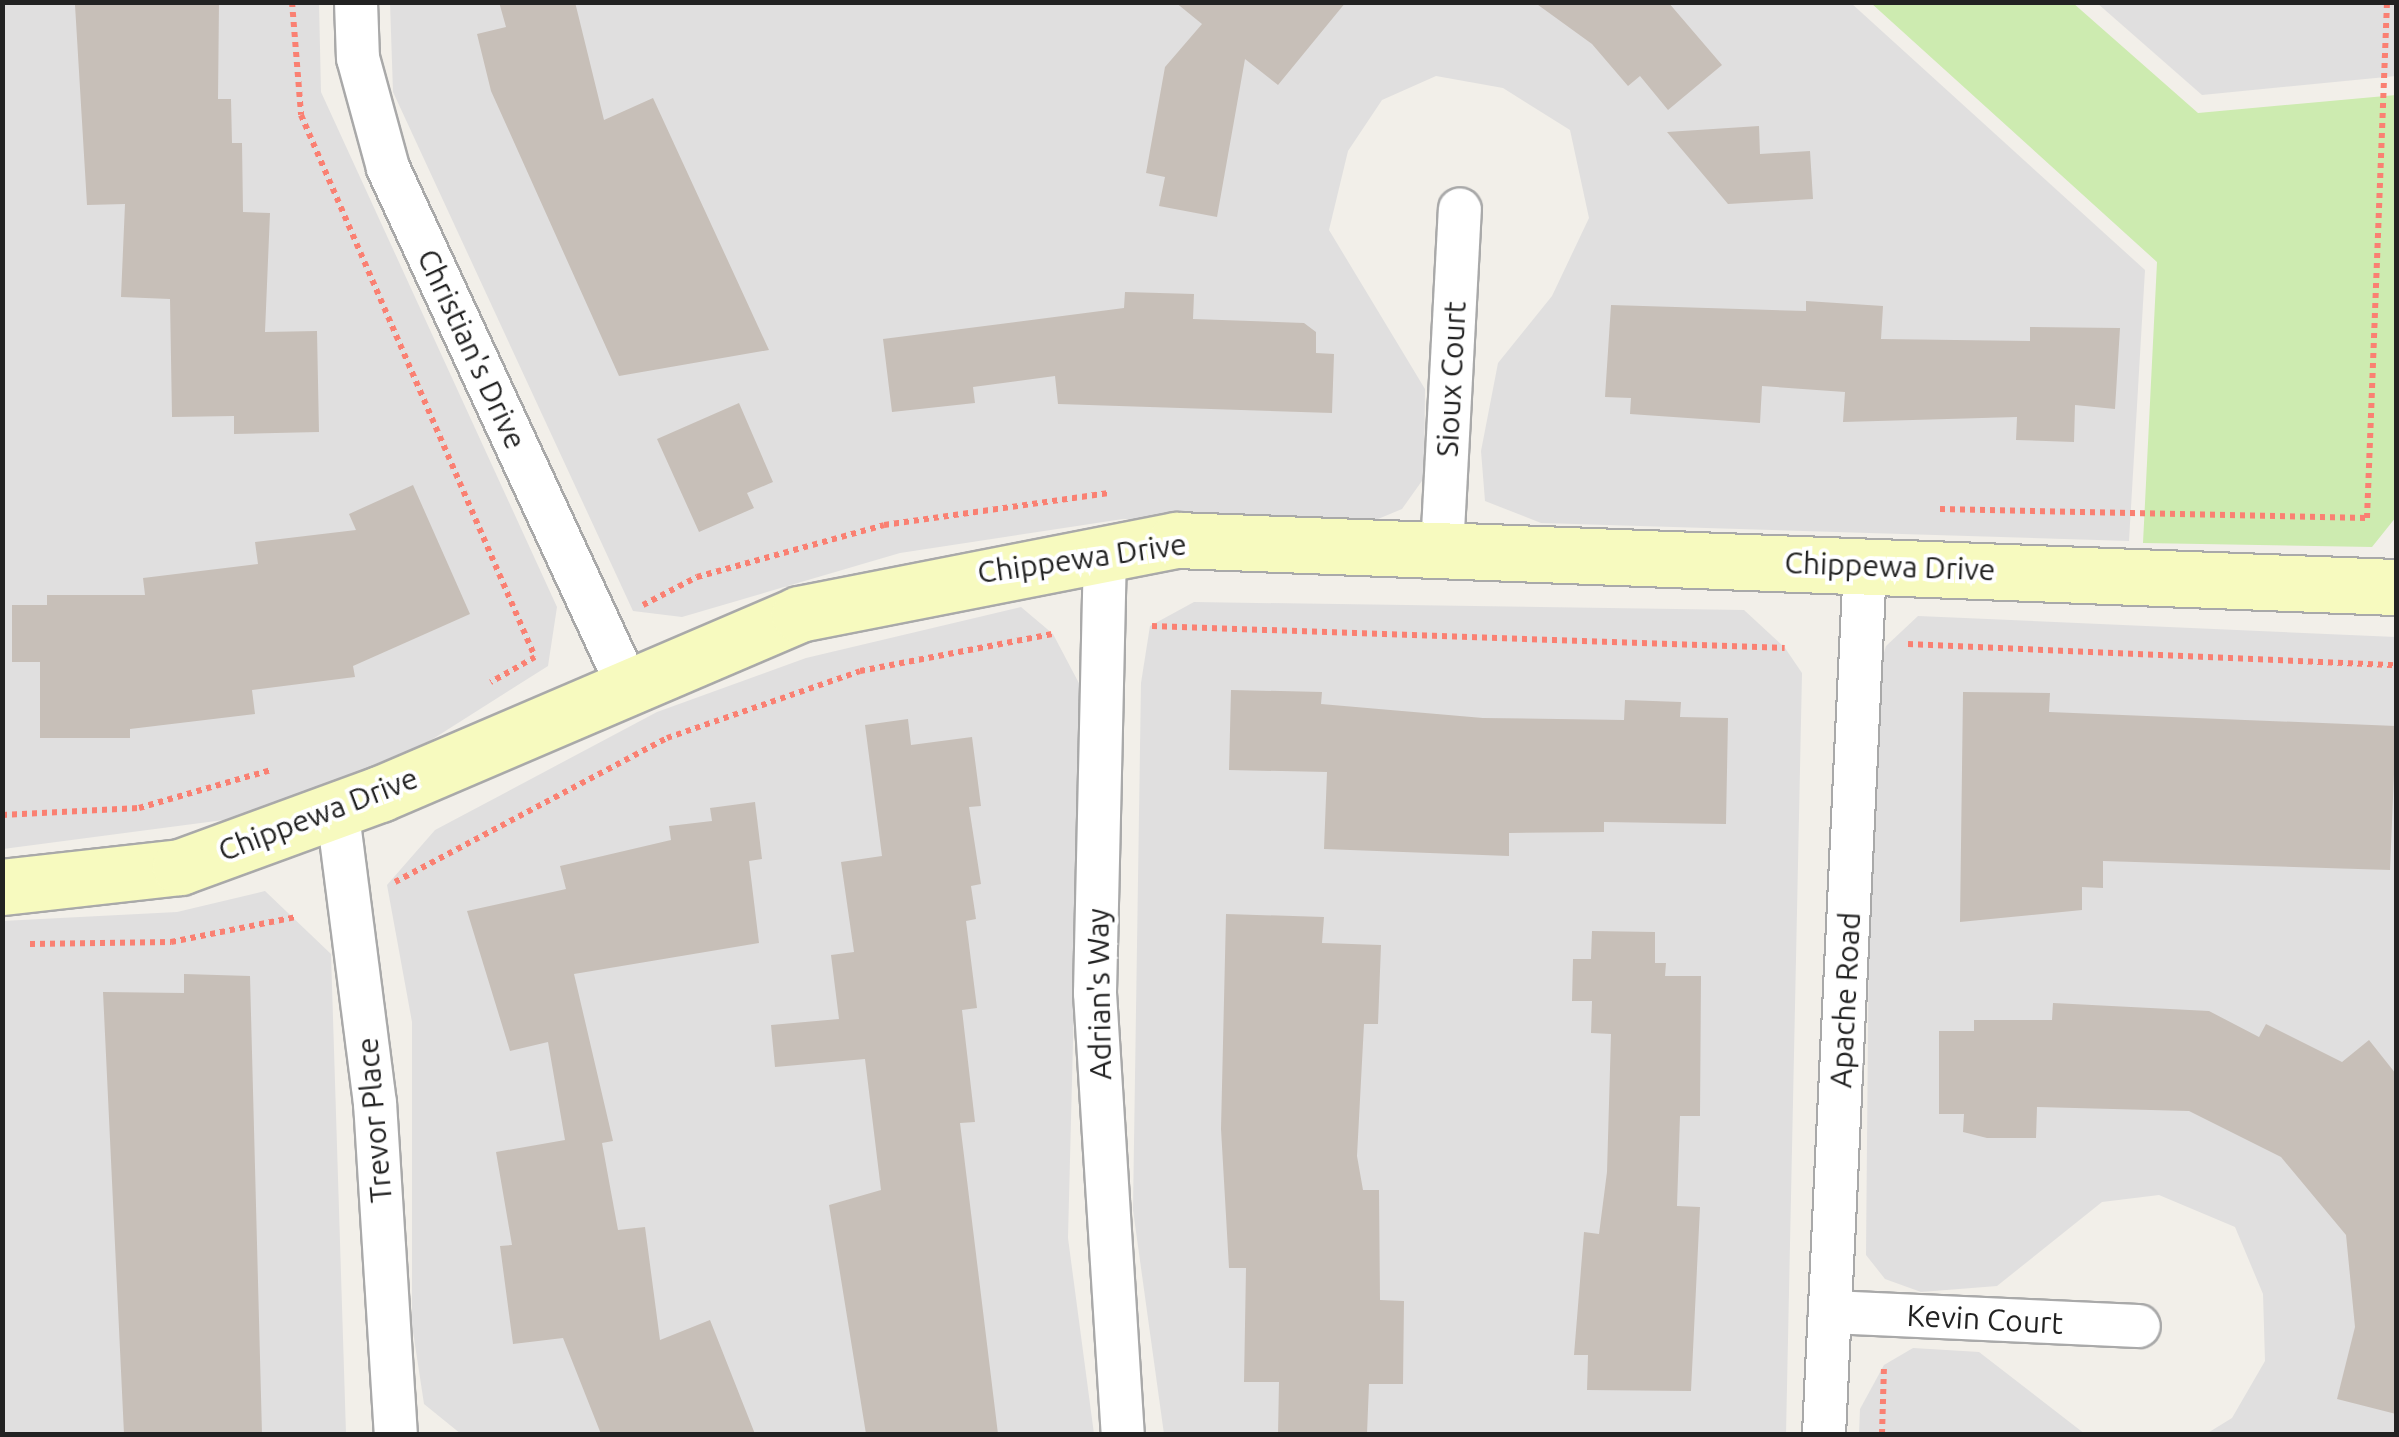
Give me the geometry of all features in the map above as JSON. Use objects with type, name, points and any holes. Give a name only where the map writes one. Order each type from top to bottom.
[{"type":"street","name":"Christian's Drive","points":[[356,2],[358,58],[388,168],[627,684]]},
{"type":"street","name":"Sioux Court","points":[[1442,550],[1460,209]]},
{"type":"street","name":"Chippewa Drive","points":[[2,886],[180,866],[337,807],[799,614],[1177,540],[2396,587]]},
{"type":"street","name":"Adrian's Way","points":[[1105,552],[1095,993],[1124,1434]]},
{"type":"street","name":"Apache Road","points":[[1824,1434],[1865,566]]},
{"type":"street","name":"Trevor Place","points":[[337,807],[376,1103],[396,1434]]},
{"type":"street","name":"Kevin Court","points":[[1830,1312],[2139,1326]]},
{"type":"path","points":[[292,2],[301,115],[535,657],[484,685]]},
{"type":"path","points":[[1916,509],[2367,518],[2387,2]]},
{"type":"path","points":[[1150,626],[1786,648]]},
{"type":"path","points":[[387,885],[668,738],[860,671],[1053,634]]},
{"type":"path","points":[[1898,664],[1899,644],[2396,665]]},
{"type":"path","points":[[2,816],[139,808],[293,764]]},
{"type":"path","points":[[21,944],[170,942],[296,917]]},
{"type":"path","points":[[1882,1434],[1884,1365]]},
{"type":"shaded area","points":[[3,3],[319,3],[321,92],[557,607],[548,666],[406,756],[254,816],[3,849]]},
{"type":"shaded area","points":[[390,3],[1851,3],[2145,270],[2129,541],[1541,523],[1485,501],[1481,451],[1498,363],[1552,296],[1589,218],[1570,130],[1503,88],[1436,76],[1382,100],[1348,151],[1329,230],[1425,389],[1424,478],[1402,509],[1366,524],[1123,519],[900,553],[682,617],[633,611],[393,92]]},
{"type":"shaded area","points":[[2097,3],[2396,3],[2396,76],[2202,95]]},
{"type":"shaded area","points":[[1194,602],[1744,610],[1785,648],[1802,673],[1786,1434],[1164,1434],[1133,1210],[1141,683],[1150,626]]},
{"type":"shaded area","points":[[1021,607],[1053,634],[1082,689],[1068,1238],[1094,1434],[461,1434],[424,1404],[412,1325],[412,1022],[387,885],[435,830],[657,712],[806,658]]},
{"type":"shaded area","points":[[1918,616],[2396,637],[2396,1434],[2206,1434],[2232,1418],[2265,1361],[2263,1294],[2235,1227],[2159,1195],[2102,1202],[1997,1286],[1921,1292],[1885,1279],[1866,1255],[1871,694],[1886,646]]},
{"type":"shaded area","points":[[265,891],[331,954],[346,1434],[3,1434],[2,921],[177,912]]},
{"type":"shaded area","points":[[1913,1348],[1979,1352],[2085,1434],[1859,1434],[1860,1409],[1884,1365]]},
{"type":"green space","points":[[1871,3],[2073,3],[2198,113],[2396,95],[2396,517],[2372,547],[2143,543],[2157,262]]},
{"type":"building","points":[[219,2],[218,99],[231,99],[232,143],[242,143],[243,212],[270,213],[265,332],[317,331],[319,432],[234,434],[234,416],[172,417],[170,299],[121,297],[125,204],[87,205],[75,5]]},
{"type":"building","points":[[499,2],[575,2],[604,120],[653,98],[769,350],[619,376],[491,91],[477,34],[506,27]]},
{"type":"building","points":[[1175,2],[1346,2],[1278,85],[1245,59],[1217,217],[1159,206],[1165,177],[1146,173],[1165,67],[1202,24]]},
{"type":"building","points":[[1534,2],[1668,2],[1722,65],[1668,110],[1640,76],[1628,86],[1592,44]]},
{"type":"building","points":[[1759,126],[1760,154],[1810,151],[1813,199],[1728,204],[1667,132]]},
{"type":"building","points":[[1125,292],[1194,294],[1193,319],[1304,323],[1316,332],[1316,353],[1334,354],[1332,413],[1058,404],[1055,376],[973,387],[975,403],[892,412],[883,339],[1124,308]]},
{"type":"building","points":[[1806,301],[1883,306],[1881,339],[2030,341],[2030,327],[2120,328],[2115,409],[2075,405],[2074,442],[2016,440],[2017,417],[1843,422],[1845,392],[1762,386],[1760,423],[1630,414],[1631,398],[1605,397],[1611,305],[1806,311]]},
{"type":"building","points":[[739,403],[773,482],[747,493],[754,508],[699,532],[657,439]]},
{"type":"building","points":[[413,485],[470,614],[353,666],[355,677],[252,690],[255,714],[130,729],[130,738],[40,738],[40,662],[12,662],[12,605],[47,605],[47,595],[145,595],[143,578],[258,564],[255,542],[356,530],[349,514]]},
{"type":"building","points":[[1231,690],[1322,692],[1321,704],[1483,718],[1624,720],[1625,700],[1681,702],[1680,717],[1728,718],[1726,824],[1604,822],[1604,832],[1509,833],[1509,856],[1324,849],[1327,772],[1229,770]]},
{"type":"building","points":[[1963,692],[2050,693],[2049,712],[2396,726],[2390,870],[2103,861],[2103,888],[2082,887],[2082,910],[1960,922]]},
{"type":"building","points":[[908,719],[911,745],[972,737],[981,806],[969,807],[981,884],[971,886],[976,919],[966,921],[977,1008],[962,1010],[975,1122],[960,1123],[998,1434],[866,1434],[829,1205],[881,1190],[865,1059],[775,1067],[771,1025],[839,1019],[831,955],[854,952],[841,862],[882,856],[865,725]]},
{"type":"building","points":[[755,802],[762,859],[749,861],[759,943],[574,974],[613,1141],[602,1143],[618,1230],[645,1227],[660,1340],[710,1320],[755,1434],[601,1434],[563,1338],[513,1344],[500,1246],[512,1245],[496,1152],[565,1140],[548,1042],[510,1051],[467,911],[566,889],[560,866],[671,840],[669,826],[712,821],[710,808]]},
{"type":"building","points":[[1226,914],[1324,917],[1322,943],[1381,945],[1378,1024],[1364,1024],[1357,1156],[1363,1190],[1379,1190],[1380,1300],[1404,1301],[1403,1384],[1369,1384],[1367,1434],[1278,1434],[1279,1382],[1244,1382],[1246,1268],[1229,1268],[1221,1129]]},
{"type":"building","points":[[1592,931],[1655,932],[1655,963],[1666,963],[1665,976],[1701,976],[1700,1116],[1680,1116],[1677,1206],[1700,1207],[1691,1391],[1587,1390],[1588,1355],[1574,1355],[1584,1232],[1599,1234],[1607,1172],[1611,1034],[1591,1033],[1592,1001],[1572,1001],[1573,959],[1591,959]]},
{"type":"building","points":[[184,974],[250,976],[262,1434],[124,1434],[103,992],[184,993]]},
{"type":"building","points":[[2053,1003],[2209,1011],[2259,1037],[2266,1024],[2342,1062],[2369,1040],[2396,1074],[2396,1414],[2337,1399],[2355,1327],[2346,1235],[2281,1157],[2189,1111],[2037,1107],[2036,1138],[1987,1138],[1963,1132],[1964,1114],[1939,1114],[1939,1031],[1974,1031],[1974,1020],[2052,1020]]}]
